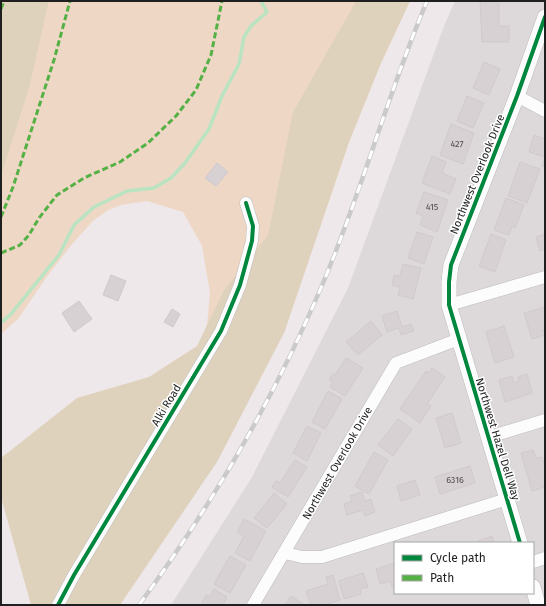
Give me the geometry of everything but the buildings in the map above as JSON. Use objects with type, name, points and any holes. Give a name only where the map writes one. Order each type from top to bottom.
[{"type":"street","name":"Northwest Overlook Drive","points":[[253,605],[396,363],[459,339],[449,305],[451,265],[517,96],[545,18]]},
{"type":"street","points":[[517,96],[545,111]]},
{"type":"street","name":"Alki Road","points":[[58,605],[74,575],[221,331],[240,285],[252,241],[254,226],[246,203]]},
{"type":"street","points":[[449,305],[545,277]]},
{"type":"street","name":"Northwest Hazel Dell Way","points":[[459,339],[520,542]]},
{"type":"street","points":[[489,437],[545,420]]},
{"type":"street","points":[[285,553],[302,558],[322,557],[507,499]]},
{"type":"street","points":[[534,562],[545,558]]},
{"type":"street","points":[[534,591],[538,605]]},
{"type":"shaded area","points":[[1,1],[410,1],[381,63],[349,142],[284,333],[207,325],[210,293],[202,246],[183,212],[147,201],[121,205],[108,210],[93,221],[73,243],[48,275],[18,319],[1,334]]},
{"type":"shaded area","points":[[1,1],[49,1],[29,88],[1,176]]},
{"type":"shaded area","points":[[356,1],[410,1],[381,63],[349,142],[284,333],[217,462],[120,605],[31,605],[1,497],[1,458],[77,398],[149,377],[197,346],[224,290],[268,235],[293,112]]},
{"type":"shaded area","points":[[455,1],[545,1],[545,605],[171,605],[252,477],[348,288],[444,26]]},
{"type":"waterway","points":[[1,323],[11,314],[59,255],[74,225],[94,207],[127,191],[154,188],[171,178],[185,163],[209,129],[222,96],[239,64],[244,37],[251,26],[267,12],[261,1]]},
{"type":"railway","points":[[139,605],[192,529],[217,489],[263,409],[284,367],[323,283],[337,248],[400,71],[427,1]]},
{"type":"marked path","points":[[1,9],[4,1]]},
{"type":"marked path","points":[[1,217],[13,187],[54,60],[70,1]]},
{"type":"marked path","points":[[1,253],[20,245],[29,235],[39,218],[57,195],[84,178],[120,162],[148,143],[176,116],[196,90],[211,55],[222,1]]},
{"type":"cycle path","points":[[520,542],[449,305],[449,282],[451,265],[517,96],[545,17]]},
{"type":"cycle path","points":[[58,605],[74,575],[221,331],[240,285],[252,241],[253,226],[246,203]]}]
